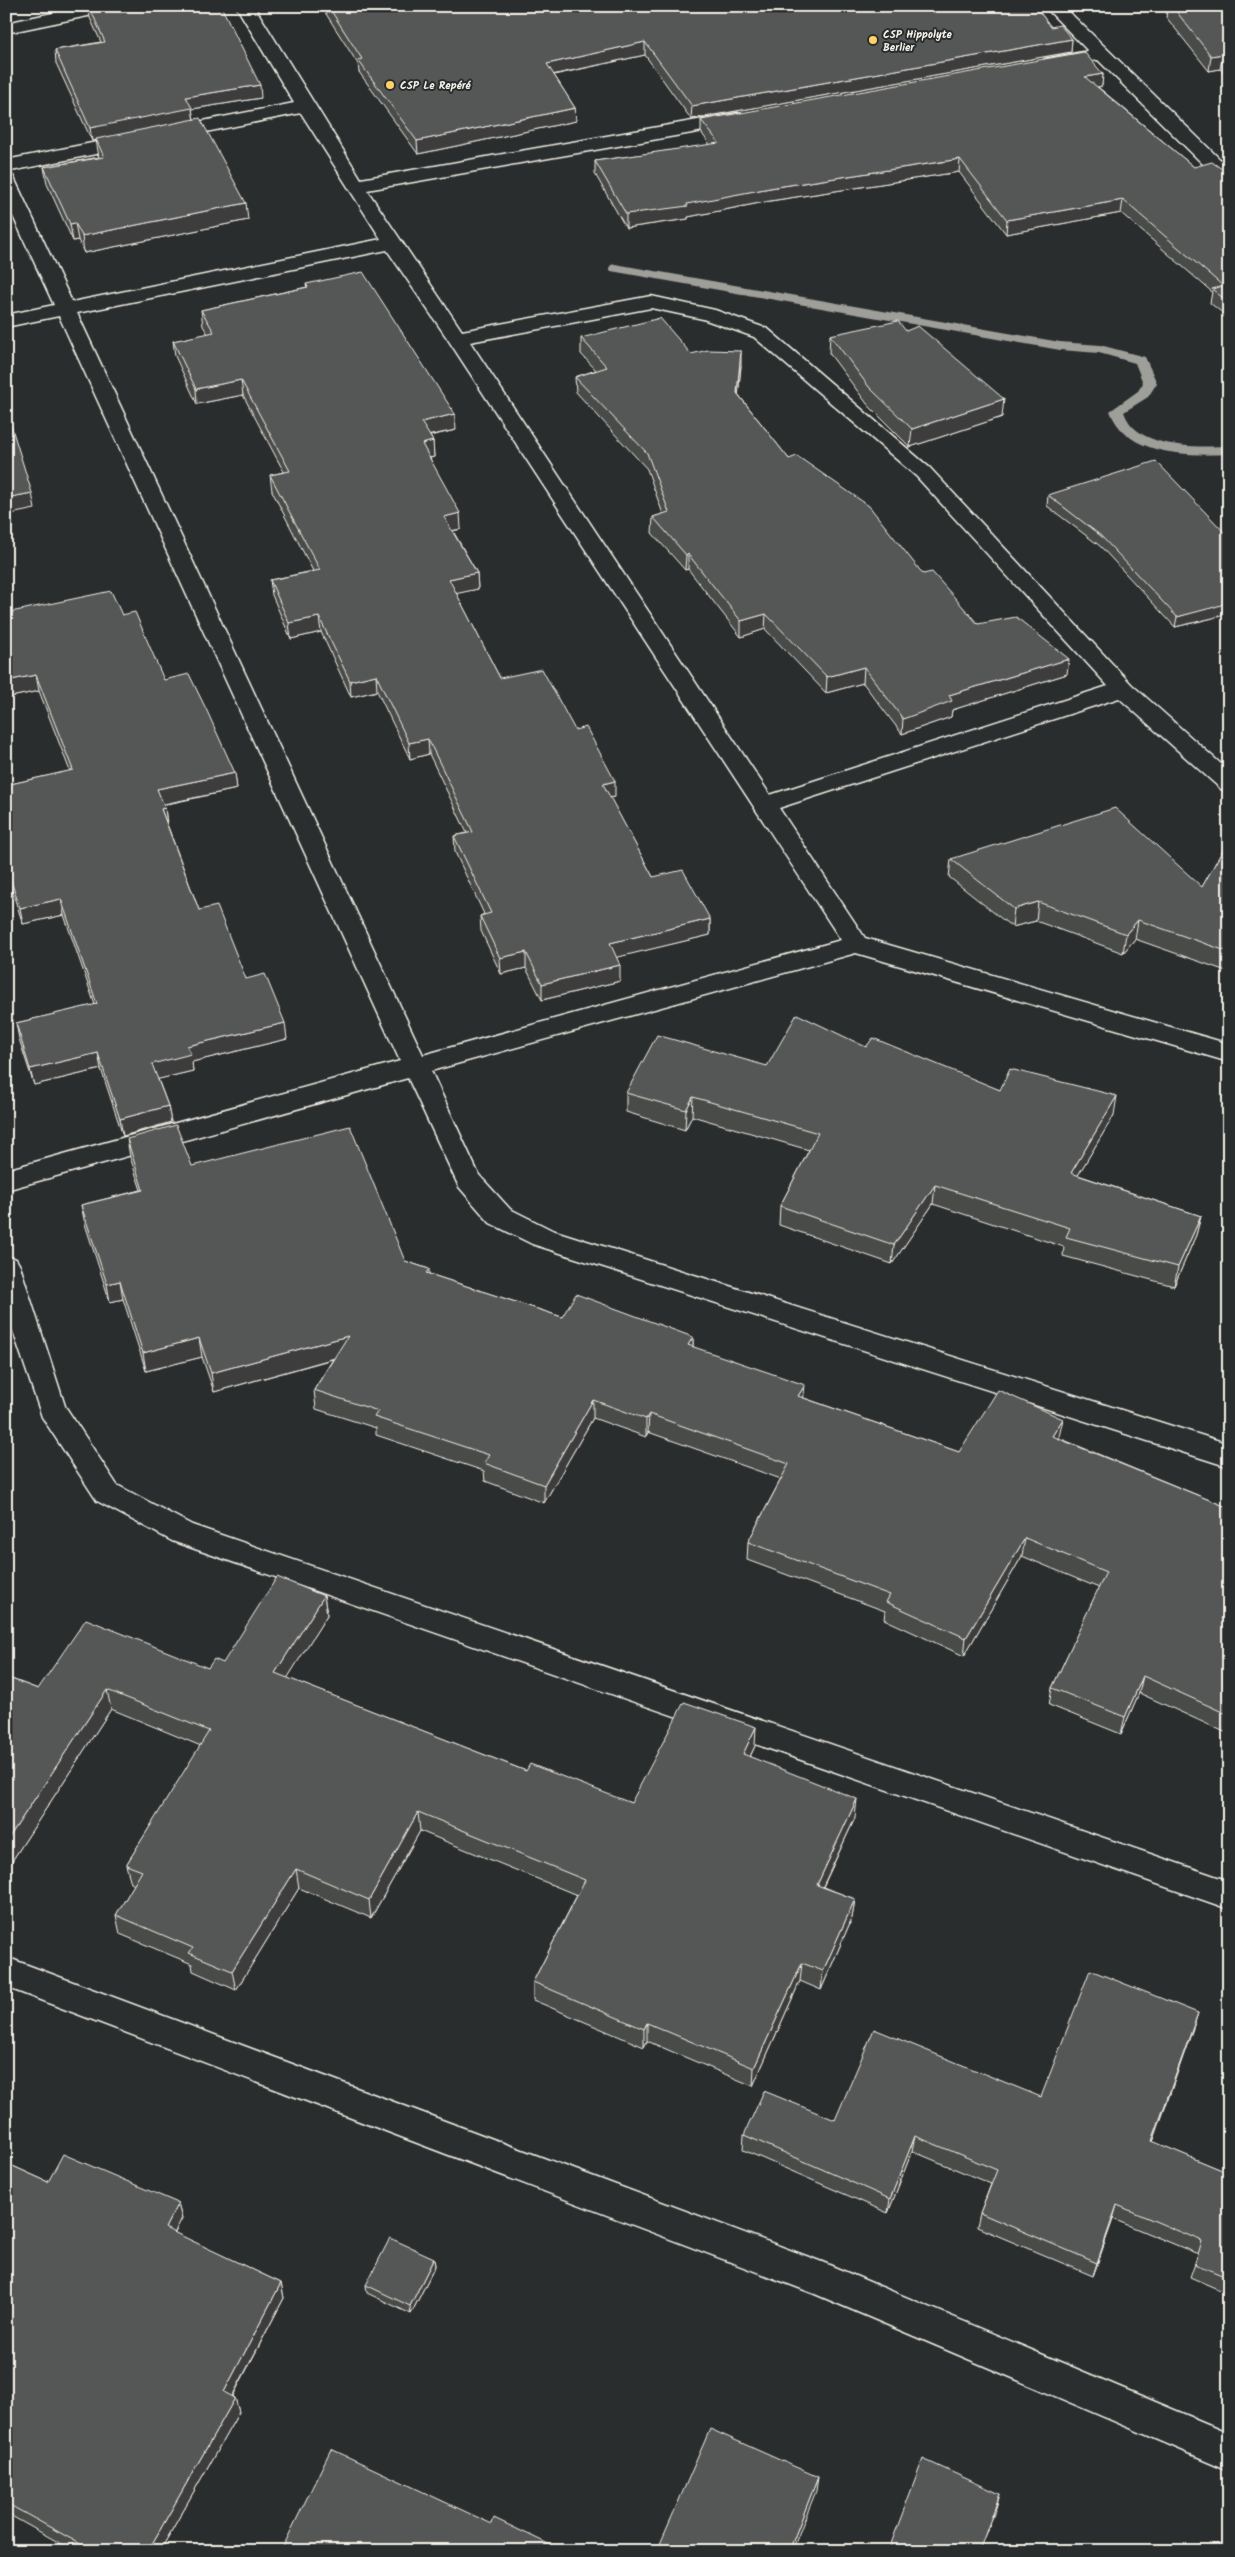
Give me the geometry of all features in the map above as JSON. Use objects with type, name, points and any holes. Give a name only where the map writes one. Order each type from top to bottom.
[{"type":"street","points":[[6,28],[112,6]]},
{"type":"street","points":[[245,6],[304,107],[391,243],[457,338],[856,944]]},
{"type":"street","points":[[1053,6],[1229,179]]},
{"type":"street","points":[[1033,67],[1101,54]]},
{"type":"street","points":[[6,166],[304,107]]},
{"type":"street","points":[[355,186],[758,115]]},
{"type":"street","points":[[6,180],[417,1066],[468,1180],[500,1216],[542,1237],[1229,1456]]},
{"type":"street","points":[[6,321],[391,243]]},
{"type":"street","points":[[457,338],[651,302],[708,314],[761,333],[923,472],[1123,689],[1229,784]]},
{"type":"street","points":[[764,805],[1123,689]]},
{"type":"street","points":[[6,1180],[856,944],[1229,1053]]},
{"type":"street","points":[[6,1266],[52,1409],[107,1494],[182,1533],[1229,1895]]},
{"type":"street","points":[[6,1972],[822,2279],[1229,2452]]},
{"type":"building","points":[[89,6],[221,6],[260,85],[186,97],[192,108],[90,128],[55,50],[105,42]]},
{"type":"building","points":[[328,6],[1035,6],[1051,27],[1060,25],[1072,39],[692,106],[645,42],[547,64],[575,108],[417,141],[358,60],[362,59]]},
{"type":"building","points":[[1172,6],[1229,6],[1229,60],[1223,54],[1211,56]]},
{"type":"building","points":[[1084,52],[1103,74],[1085,77],[1194,167],[1212,162],[1229,174],[1229,303],[1212,289],[1223,286],[1123,200],[1007,220],[960,159],[770,188],[687,204],[688,206],[626,214],[595,161],[719,143],[701,120]]},
{"type":"building","points":[[200,118],[246,203],[82,236],[75,223],[70,224],[44,167],[104,157],[96,139]]},
{"type":"building","points":[[363,272],[455,414],[421,422],[433,441],[422,444],[460,513],[444,517],[477,573],[449,579],[500,678],[542,669],[575,730],[586,727],[615,781],[603,784],[653,877],[683,870],[710,919],[610,943],[620,965],[542,984],[526,952],[500,958],[480,916],[491,913],[454,836],[473,832],[428,739],[409,743],[376,675],[350,681],[319,617],[289,623],[270,580],[320,570],[270,475],[290,471],[241,380],[196,389],[173,341],[214,332],[201,310],[308,287],[306,284]]},
{"type":"building","points":[[660,318],[691,354],[708,350],[741,351],[737,393],[789,459],[797,456],[869,506],[923,574],[932,572],[978,624],[1016,617],[1069,659],[949,695],[952,701],[903,719],[864,667],[827,677],[766,614],[741,621],[688,554],[686,555],[653,517],[669,512],[647,453],[575,377],[607,367],[581,338]]},
{"type":"building","points":[[898,321],[906,331],[918,326],[1004,399],[912,429],[869,387],[830,335]]},
{"type":"building","points":[[6,409],[32,493],[6,498]]},
{"type":"building","points":[[1156,461],[1229,537],[1229,602],[1177,617],[1101,536],[1048,495]]},
{"type":"building","points":[[111,591],[122,615],[135,612],[164,680],[189,674],[235,773],[157,789],[165,808],[161,809],[199,910],[217,906],[246,979],[265,974],[285,1023],[187,1046],[191,1054],[152,1064],[168,1106],[120,1119],[98,1053],[30,1069],[16,1023],[97,1004],[61,899],[20,908],[6,866],[6,785],[73,770],[36,675],[6,681],[6,613]]},
{"type":"building","points":[[1115,808],[1202,887],[1229,839],[1229,952],[1138,920],[1126,934],[1038,902],[1014,909],[951,859]]},
{"type":"building","points":[[797,1014],[866,1047],[873,1038],[1000,1090],[1010,1069],[1117,1096],[1071,1173],[1201,1216],[1178,1267],[1066,1237],[1070,1228],[935,1185],[894,1245],[780,1206],[818,1133],[693,1097],[686,1110],[626,1093],[657,1035],[767,1066]]},
{"type":"building","points":[[176,1125],[192,1166],[350,1126],[405,1261],[429,1269],[426,1273],[562,1317],[576,1294],[693,1337],[688,1345],[805,1385],[798,1396],[959,1452],[998,1390],[1063,1419],[1052,1436],[1229,1508],[1229,1715],[1143,1676],[1125,1717],[1052,1688],[1106,1572],[1025,1538],[966,1638],[886,1602],[890,1595],[748,1542],[789,1464],[649,1414],[646,1419],[593,1400],[544,1485],[484,1463],[489,1455],[374,1417],[378,1411],[314,1390],[348,1336],[211,1373],[199,1338],[143,1353],[120,1281],[107,1284],[81,1205],[143,1190],[127,1139]]},
{"type":"building","points":[[277,1577],[324,1596],[275,1673],[526,1771],[530,1764],[631,1803],[684,1702],[756,1727],[743,1754],[857,1799],[817,1885],[855,1899],[823,1971],[802,1963],[754,2068],[647,2023],[644,2029],[533,1982],[585,1880],[418,1812],[369,1900],[296,1869],[232,1971],[189,1953],[193,1948],[116,1915],[142,1871],[126,1865],[209,1731],[107,1690],[6,1842],[6,1677],[38,1689],[86,1619],[208,1668],[214,1659],[223,1663]]},
{"type":"building","points":[[1090,1970],[1198,2013],[1152,2141],[1229,2173],[1229,2278],[1195,2264],[1202,2241],[1117,2205],[1097,2263],[980,2213],[997,2170],[915,2136],[890,2199],[744,2135],[764,2091],[835,2120],[874,2029],[1041,2097]]},
{"type":"building","points":[[63,2154],[178,2203],[165,2228],[281,2283],[224,2392],[235,2398],[148,2551],[93,2551],[6,2503],[6,2163],[48,2182]]},
{"type":"building","points":[[390,2238],[434,2258],[410,2306],[366,2285]]},
{"type":"building","points":[[710,2429],[818,2477],[789,2551],[657,2551]]},
{"type":"building","points":[[331,2449],[492,2524],[494,2518],[563,2551],[281,2551]]},
{"type":"building","points":[[923,2459],[1000,2494],[979,2551],[892,2551],[889,2549]]},
{"type":"waterway","points":[[615,268],[979,330],[1060,346],[1100,349],[1140,360],[1150,383],[1143,394],[1117,411],[1124,427],[1136,436],[1161,446],[1202,451],[1229,450]]},
{"type":"place","name":"CSP Hippolyte Berlier","points":[[873,40]]},
{"type":"place","name":"CSP Le Repéré","points":[[390,85]]}]
